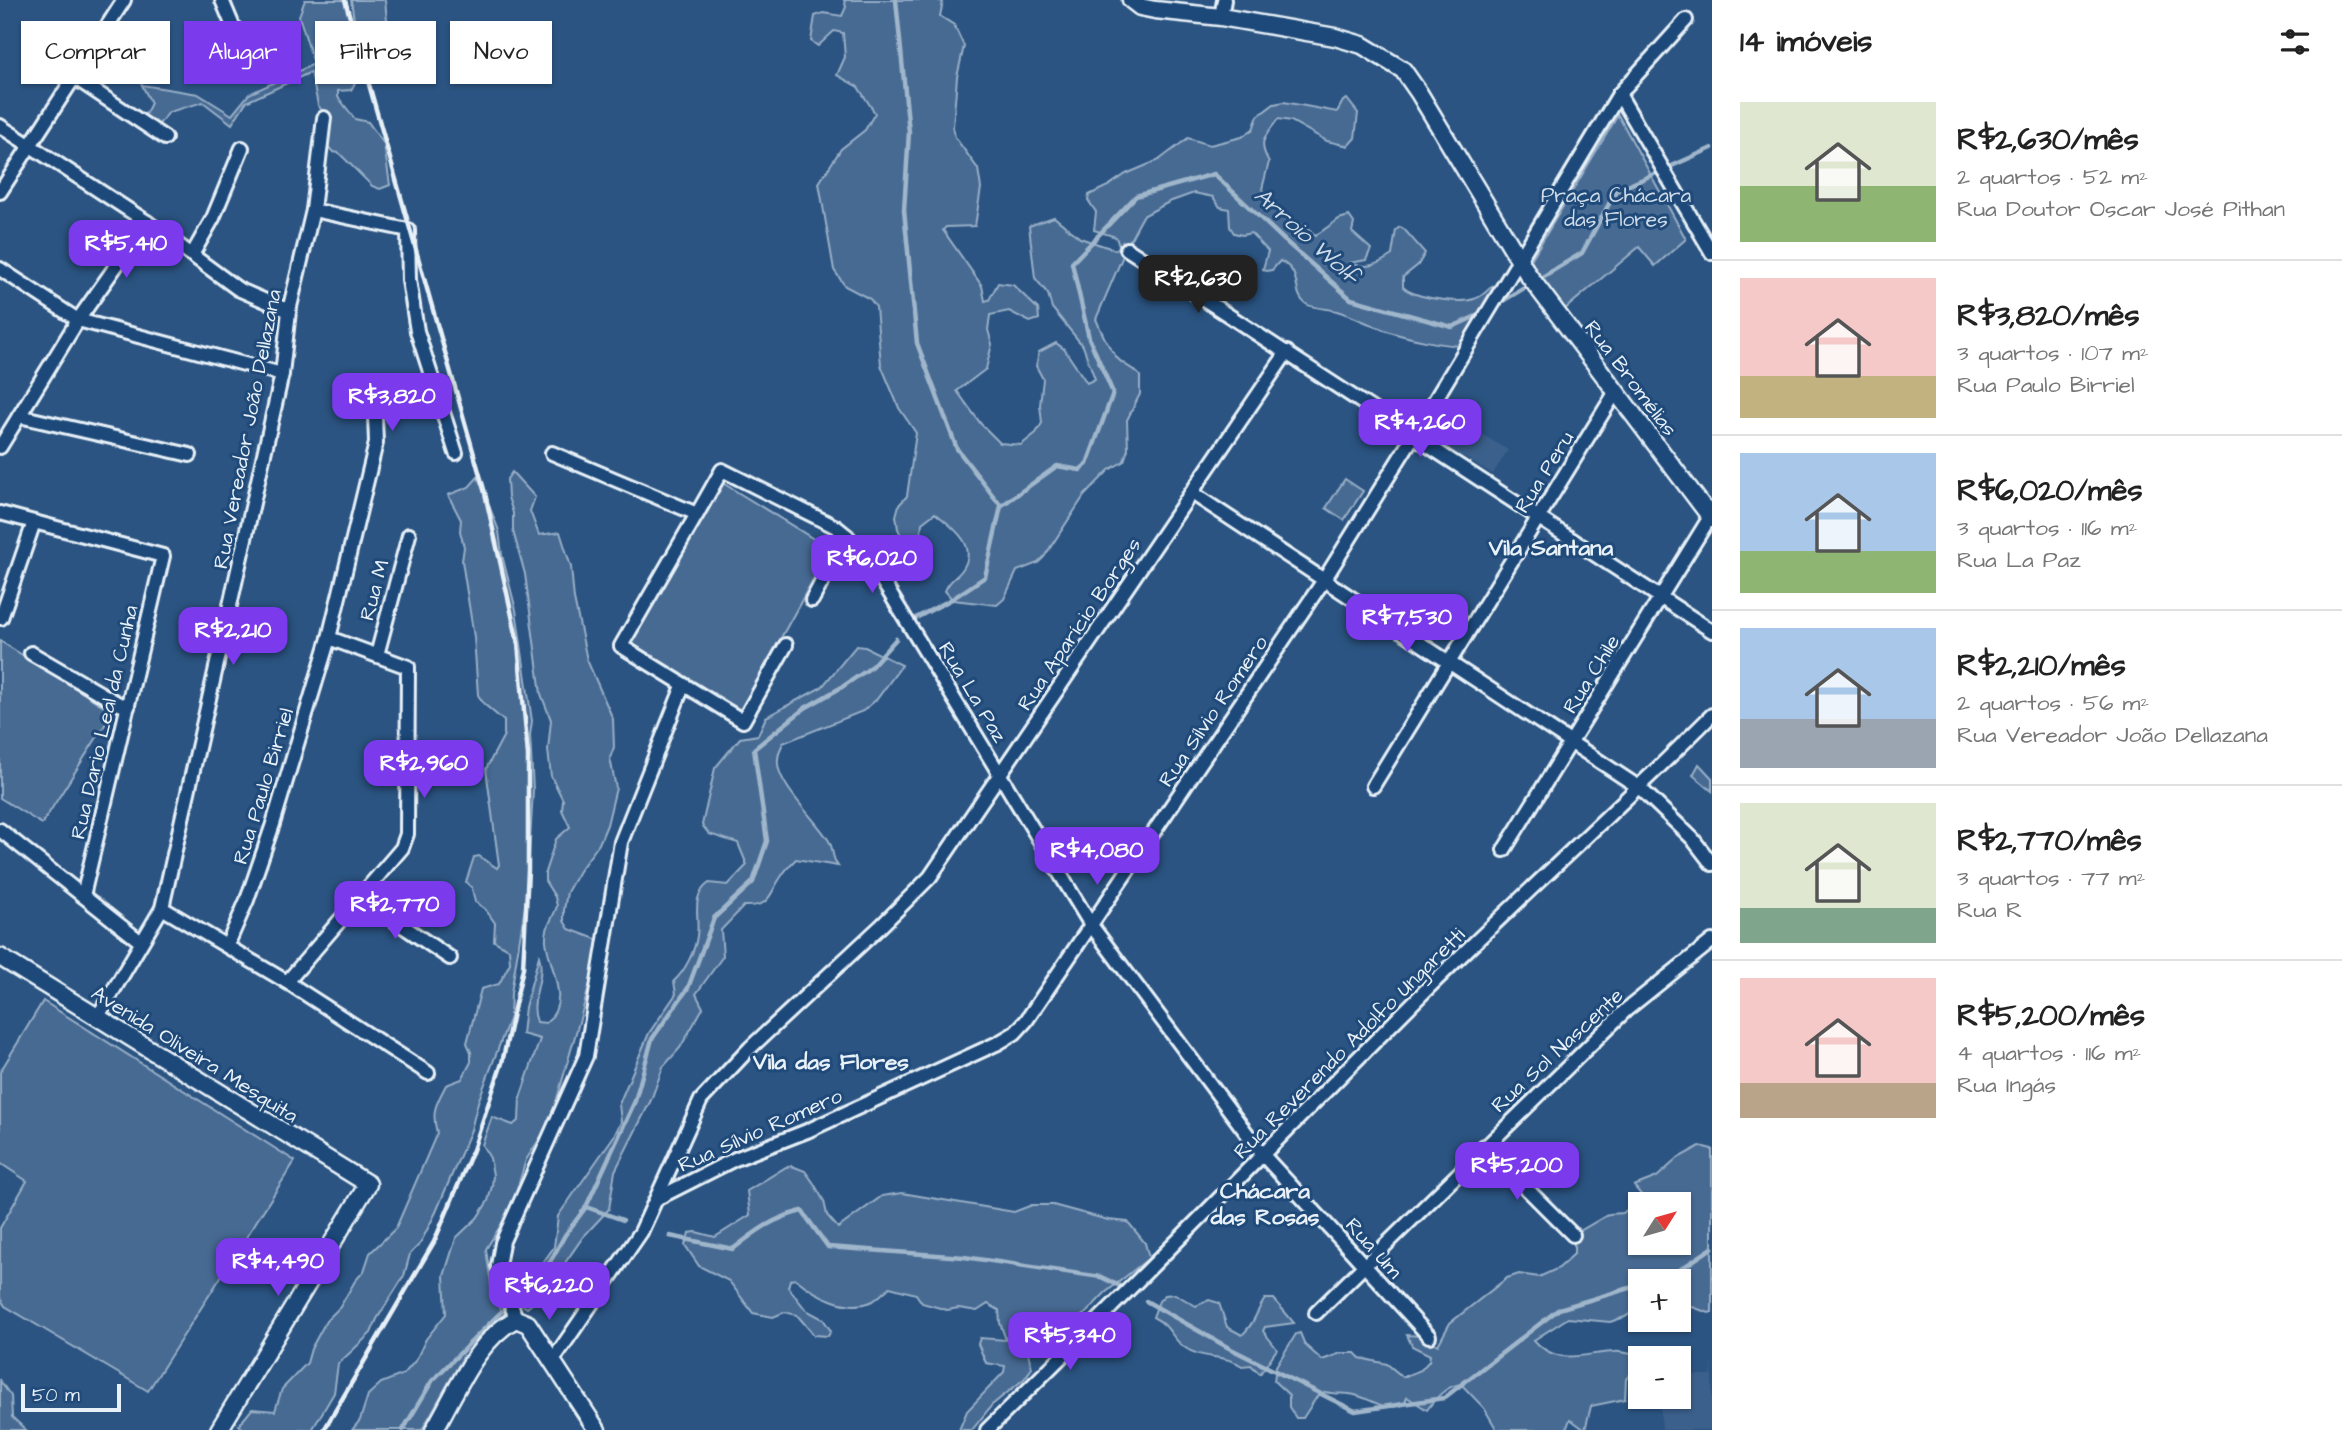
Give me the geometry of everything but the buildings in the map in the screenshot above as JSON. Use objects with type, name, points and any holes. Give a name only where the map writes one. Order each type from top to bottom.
[{"type":"street","points":[[110,21],[124,0]]},
{"type":"street","points":[[222,0],[231,21]]},
{"type":"street","name":"Rua Bromélias","points":[[1132,0],[1140,6],[1155,10],[1221,17],[1335,37],[1362,45],[1403,70],[1519,261],[1711,518]]},
{"type":"street","points":[[1221,17],[1224,0]]},
{"type":"street","name":"Rua Sílvio Romero","points":[[658,1198],[735,1159],[807,1131],[1015,1033],[1033,1011],[1324,580],[1619,94],[1686,20]]},
{"type":"street","points":[[0,192],[70,84]]},
{"type":"street","points":[[84,84],[165,138]]},
{"type":"street","points":[[1619,94],[1712,253]]},
{"type":"street","name":"Rua Vereador João Dellazana","points":[[97,1018],[162,908],[282,374],[289,311],[313,210],[324,118]]},
{"type":"street","points":[[0,126],[146,222],[238,289],[289,311]]},
{"type":"street","points":[[192,255],[214,218],[242,148]]},
{"type":"street","points":[[313,210],[408,230],[409,280],[416,331],[456,453]]},
{"type":"street","points":[[0,447],[78,320],[146,222]]},
{"type":"street","points":[[1127,249],[1712,631]]},
{"type":"street","points":[[0,270],[78,320],[282,374]]},
{"type":"street","name":"Rua Aparício Borges","points":[[658,1198],[701,1100],[750,1048],[930,877],[1287,352]]},
{"type":"street","name":"Rua Paulo Birriel","points":[[226,946],[247,900],[269,836],[329,638],[376,443],[374,388]]},
{"type":"street","name":"Rua Peru","points":[[1373,786],[1615,393]]},
{"type":"street","points":[[19,416],[190,455]]},
{"type":"street","points":[[552,453],[697,514],[621,646],[682,686],[743,721],[786,646]]},
{"type":"street","name":"Rua La Paz","points":[[697,514],[722,470],[836,527],[847,536],[874,567],[1091,925],[1263,1155]]},
{"type":"street","points":[[1192,493],[1640,788],[1692,838],[1712,864]]},
{"type":"street","points":[[0,513],[34,522],[2,618]]},
{"type":"street","name":"Rua Chile","points":[[1504,850],[1711,518]]},
{"type":"street","name":"Rua Dario Leal da Cunha","points":[[34,522],[163,556],[83,896]]},
{"type":"street","name":"Rua M","points":[[377,655],[410,535]]},
{"type":"street","points":[[812,600],[847,536]]},
{"type":"street","points":[[287,982],[402,848],[407,834],[408,667],[329,638]]},
{"type":"street","points":[[31,653],[128,707]]},
{"type":"street","points":[[597,1430],[528,1324],[516,1319],[498,1266],[502,1243],[586,1056],[621,842],[682,686]]},
{"type":"street","name":"Rua Reverendo Adolfo Ungaretti","points":[[987,1430],[1129,1291],[1428,989],[1640,788],[1712,715]]},
{"type":"street","points":[[0,830],[141,942]]},
{"type":"street","points":[[360,897],[450,958]]},
{"type":"street","points":[[162,908],[287,982],[428,1073]]},
{"type":"street","name":"Rua Sol Nascente","points":[[1317,1313],[1484,1146],[1626,1010],[1712,941]]},
{"type":"street","name":"Avenida Oliveira Mesquita","points":[[0,957],[368,1184],[219,1430]]},
{"type":"street","points":[[1484,1146],[1573,1234]]},
{"type":"street","name":"Rua Um","points":[[1263,1155],[1429,1336]]},
{"type":"street","points":[[552,1360],[641,1232],[658,1198]]},
{"type":"street","points":[[434,1430],[476,1356],[505,1325],[516,1319]]},
{"type":"shaded area","points":[[1458,420],[1508,450],[1493,474],[1443,445]]},
{"type":"shaded area","points":[[1712,1355],[1712,1430],[1662,1430],[1660,1409],[1691,1409],[1691,1375],[1711,1375]]},
{"type":"green space","points":[[305,0],[345,0],[351,21],[315,21],[315,84],[354,84],[351,90],[338,91],[338,97],[355,119],[368,122],[384,144],[390,185],[380,189],[372,186],[323,141],[326,116],[318,105],[311,72],[301,77],[301,70],[314,64],[299,16]]},
{"type":"green space","points":[[351,0],[385,0],[387,21],[354,20]]},
{"type":"green space","points":[[844,0],[943,2],[940,16],[954,25],[964,46],[957,77],[953,127],[955,137],[978,169],[981,188],[975,226],[946,227],[943,230],[982,286],[985,301],[989,300],[998,283],[1013,285],[1038,309],[1039,319],[1030,322],[1009,311],[990,315],[988,330],[992,344],[986,369],[957,391],[981,424],[1000,443],[1021,445],[1036,433],[1042,423],[1040,405],[1043,379],[1036,366],[1039,352],[1056,343],[1064,349],[1087,383],[1095,379],[1083,346],[1052,308],[1048,294],[1035,278],[1029,226],[1054,217],[1080,238],[1116,250],[1119,246],[1116,237],[1094,230],[1096,212],[1088,200],[1089,195],[1126,174],[1159,160],[1188,138],[1210,145],[1242,137],[1253,129],[1258,116],[1274,104],[1284,102],[1337,112],[1347,99],[1358,113],[1355,138],[1348,146],[1327,141],[1291,121],[1278,119],[1269,130],[1263,144],[1269,162],[1262,189],[1285,219],[1303,225],[1315,236],[1339,219],[1349,216],[1354,223],[1352,232],[1371,249],[1366,260],[1350,263],[1361,266],[1377,263],[1392,255],[1396,230],[1400,227],[1425,253],[1418,265],[1403,277],[1403,287],[1426,297],[1458,301],[1477,298],[1492,286],[1494,290],[1462,346],[1418,339],[1386,331],[1337,311],[1306,304],[1299,295],[1292,271],[1280,261],[1272,270],[1263,269],[1268,251],[1251,233],[1234,233],[1230,227],[1229,209],[1220,207],[1213,197],[1194,193],[1143,216],[1096,319],[1114,354],[1140,376],[1140,394],[1127,420],[1128,449],[1124,461],[1109,470],[1084,496],[1044,557],[1038,563],[1017,571],[1004,599],[997,605],[953,600],[945,591],[967,561],[966,545],[962,537],[935,513],[922,523],[920,544],[912,546],[905,543],[898,529],[896,516],[899,505],[907,496],[916,433],[899,408],[881,365],[876,307],[870,299],[845,286],[834,270],[819,183],[841,149],[865,130],[875,113],[858,87],[837,75],[845,57],[843,33],[834,31],[818,46],[811,41],[815,16],[823,13],[842,16],[846,7]]},
{"type":"green space","points":[[271,84],[285,84],[246,102],[232,124],[203,102],[169,112],[159,124],[146,127],[145,115],[151,103],[142,85],[198,94],[232,115],[249,94]]},
{"type":"green space","name":"Praça Chácara das Flores","points":[[1618,115],[1686,239],[1655,266],[1639,247],[1565,309],[1529,263]]},
{"type":"green space","points":[[512,472],[535,497],[530,511],[539,535],[560,532],[571,567],[574,599],[587,660],[613,719],[614,747],[610,758],[616,788],[607,825],[599,844],[567,892],[564,910],[564,921],[569,929],[596,939],[600,949],[550,1123],[526,1160],[511,1209],[486,1249],[493,1298],[505,1314],[463,1357],[422,1430],[352,1430],[360,1420],[368,1395],[381,1383],[404,1374],[446,1314],[444,1276],[456,1238],[477,1218],[488,1201],[492,1186],[490,1158],[482,1145],[492,1117],[513,1125],[519,1120],[520,1098],[540,1039],[522,1034],[525,1007],[539,956],[541,964],[534,1006],[537,1022],[546,1023],[554,1014],[557,1005],[557,984],[546,936],[557,906],[545,881],[545,872],[556,839],[570,827],[562,810],[563,800],[551,776],[548,750],[551,720],[541,694],[525,574],[513,531],[513,513],[508,497],[507,479]]},
{"type":"green space","points":[[478,477],[499,531],[502,555],[516,610],[532,721],[530,735],[533,790],[527,894],[511,993],[510,1017],[478,1102],[471,1130],[436,1212],[420,1244],[410,1254],[404,1276],[371,1333],[338,1364],[334,1393],[312,1430],[244,1430],[239,1425],[252,1409],[275,1411],[282,1389],[307,1363],[311,1349],[326,1321],[340,1307],[364,1271],[370,1253],[396,1228],[437,1133],[435,1113],[440,1097],[446,1085],[462,1079],[471,1062],[467,1043],[481,989],[499,984],[510,963],[509,949],[494,941],[495,923],[485,909],[475,902],[472,888],[466,882],[474,857],[479,856],[497,868],[499,865],[486,769],[504,735],[504,721],[484,704],[478,695],[474,637],[462,561],[464,547],[460,531],[461,520],[448,495],[469,487]]},
{"type":"green space","points":[[1345,479],[1363,491],[1344,520],[1326,508]]},
{"type":"green space","points":[[721,482],[830,549],[740,712],[630,644]]},
{"type":"green space","points":[[0,641],[113,712],[42,824],[0,798]]},
{"type":"green space","points":[[856,646],[865,647],[902,665],[877,699],[863,711],[783,743],[778,758],[780,773],[791,793],[829,841],[838,866],[796,859],[784,872],[768,899],[759,905],[744,906],[721,930],[723,956],[696,994],[703,1008],[680,1048],[663,1067],[651,1100],[615,1171],[609,1209],[583,1237],[542,1296],[527,1308],[520,1303],[521,1284],[534,1275],[554,1247],[558,1216],[614,1136],[621,1122],[619,1104],[649,1033],[676,994],[674,981],[686,966],[696,942],[700,894],[709,883],[728,885],[747,865],[738,843],[709,834],[702,825],[715,768],[740,738],[758,735],[766,717],[822,687]]},
{"type":"green space","points":[[1699,764],[1712,778],[1712,791],[1693,775]]},
{"type":"green space","points":[[43,1001],[295,1161],[148,1391],[5,1306],[0,1298],[0,1228],[27,1181],[0,1163],[0,1072]]},
{"type":"green space","points":[[1700,1146],[1712,1149],[1712,1312],[1691,1307],[1691,1269],[1628,1269],[1628,1315],[1610,1322],[1568,1318],[1534,1340],[1543,1348],[1561,1356],[1628,1354],[1625,1399],[1591,1406],[1585,1430],[1570,1419],[1566,1430],[1497,1430],[1484,1408],[1461,1384],[1445,1390],[1427,1410],[1407,1397],[1405,1403],[1399,1406],[1387,1407],[1354,1395],[1325,1392],[1318,1395],[1303,1418],[1296,1418],[1289,1407],[1289,1395],[1274,1381],[1276,1366],[1296,1334],[1300,1333],[1305,1345],[1322,1360],[1341,1353],[1355,1353],[1360,1358],[1387,1364],[1403,1377],[1421,1370],[1429,1361],[1430,1355],[1412,1346],[1407,1335],[1421,1336],[1438,1345],[1450,1323],[1507,1278],[1519,1274],[1539,1277],[1559,1268],[1574,1254],[1574,1242],[1580,1231],[1609,1214],[1623,1213],[1628,1209],[1628,1255],[1691,1255],[1691,1192],[1639,1192],[1634,1186],[1657,1177],[1678,1158]]},
{"type":"green space","points":[[792,1166],[805,1171],[824,1201],[827,1215],[838,1228],[882,1196],[902,1193],[1014,1212],[1032,1205],[1053,1205],[1108,1220],[1128,1222],[1145,1243],[1149,1258],[1105,1293],[1086,1313],[1055,1333],[1031,1344],[1027,1349],[1032,1368],[1024,1379],[992,1405],[972,1430],[959,1430],[967,1411],[1004,1372],[1005,1366],[986,1363],[978,1344],[980,1338],[1006,1340],[999,1310],[988,1304],[977,1311],[959,1308],[947,1310],[922,1303],[916,1294],[890,1287],[873,1301],[843,1304],[822,1296],[796,1279],[790,1280],[788,1287],[806,1310],[823,1319],[831,1331],[828,1336],[814,1335],[797,1315],[785,1312],[773,1317],[753,1313],[729,1281],[699,1266],[685,1245],[689,1233],[715,1237],[750,1215],[747,1191]]},
{"type":"green space","points":[[1175,1294],[1196,1306],[1209,1300],[1219,1303],[1227,1327],[1242,1335],[1265,1299],[1274,1299],[1294,1323],[1265,1327],[1263,1331],[1277,1349],[1260,1374],[1251,1365],[1242,1366],[1228,1360],[1198,1354],[1180,1343],[1164,1324],[1153,1317],[1159,1301],[1165,1295]]},
{"type":"green space","points":[[0,1381],[11,1396],[12,1417],[26,1430],[0,1430]]},
{"type":"waterway","points":[[896,0],[909,132],[904,210],[917,343],[957,449],[1001,506]]},
{"type":"waterway","name":"Arroio Wolf","points":[[1496,305],[1582,253],[1616,191],[1712,148]]},
{"type":"waterway","name":"Arroio Wolf","points":[[914,619],[952,599],[985,577],[1001,506],[1057,466],[1080,470],[1087,464],[1113,393],[1089,338],[1072,263],[1136,196],[1214,174],[1351,299],[1452,327],[1483,313]]},
{"type":"waterway","points":[[523,1289],[550,1262],[565,1235],[586,1207],[635,1101],[652,1039],[688,988],[714,918],[753,882],[767,841],[754,749],[805,708],[870,668],[896,639]]},
{"type":"waterway","points":[[586,1207],[623,1220]]},
{"type":"waterway","points":[[670,1236],[733,1249],[765,1226],[802,1211],[828,1247],[964,1257],[1101,1277],[1126,1289]]},
{"type":"waterway","points":[[1681,1269],[1712,1248]]},
{"type":"waterway","points":[[1146,1301],[1229,1348],[1355,1411],[1444,1398],[1559,1309],[1628,1289]]},
{"type":"waterway","points":[[403,1430],[432,1381],[501,1312]]},
{"type":"railway","points":[[324,1430],[434,1242],[473,1150],[502,1063],[523,968],[528,870],[528,755],[518,643],[485,493],[345,0]]},
{"type":"district","name":"Vila Santana","points":[[1551,547]]},
{"type":"district","name":"Vila das Flores","points":[[831,1061]]},
{"type":"district","name":"Chácara das Rosas","points":[[1265,1203]]}]
